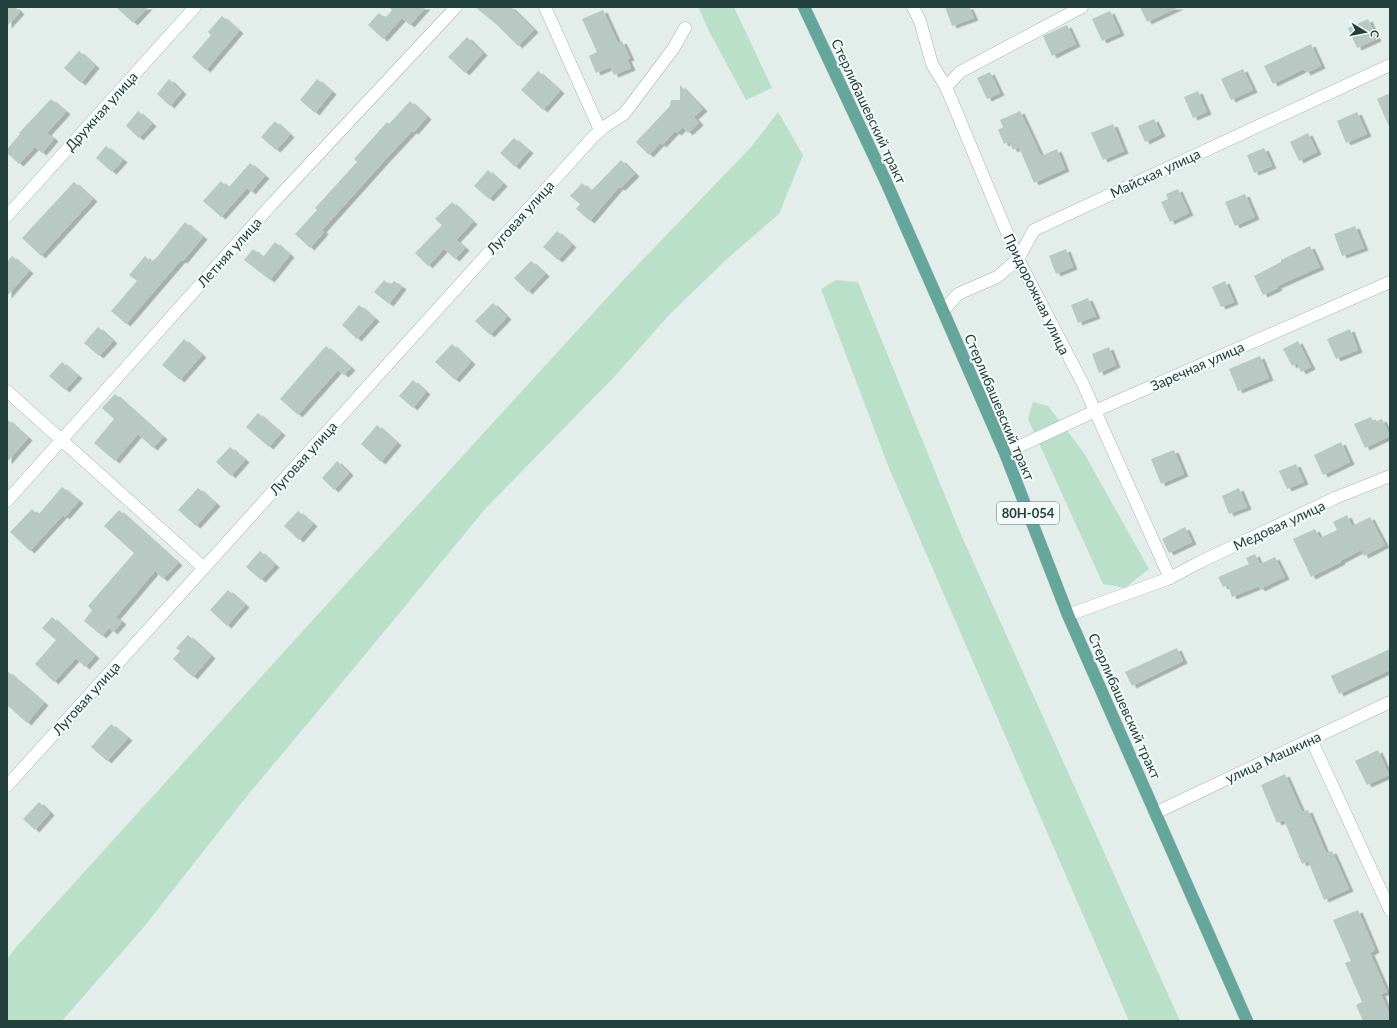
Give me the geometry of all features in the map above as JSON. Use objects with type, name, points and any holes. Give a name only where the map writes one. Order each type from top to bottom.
[{"type":"main road","name":"Стерлибашевский тракт","points":[[804,7],[887,184],[943,311],[1005,453],[1068,615],[1247,1021]]},
{"type":"street","name":"Дружная улица","points":[[7,216],[195,7]]},
{"type":"street","name":"Летняя улица","points":[[7,501],[262,215],[456,7]]},
{"type":"street","points":[[545,7],[600,130]]},
{"type":"street","name":"Придорожная улица","points":[[913,7],[920,21],[932,64],[946,87],[1018,260],[1083,384],[1170,578]]},
{"type":"street","points":[[946,87],[960,72],[1082,7]]},
{"type":"street","name":"Луговая улица","points":[[7,786],[593,137],[600,130],[624,114],[685,28]]},
{"type":"street","name":"Майская улица","points":[[943,311],[958,294],[997,277],[1018,260],[1034,230],[1390,66]]},
{"type":"street","name":"Заречная улица","points":[[1005,453],[1095,411],[1390,282]]},
{"type":"street","points":[[7,391],[204,568]]},
{"type":"street","name":"Медовая улица","points":[[1068,615],[1170,578],[1198,563],[1335,498],[1390,476]]},
{"type":"street","name":"улица Машкина","points":[[1155,813],[1390,702]]},
{"type":"street","points":[[1311,739],[1390,910]]},
{"type":"green space","points":[[698,7],[734,7],[772,88],[746,100],[710,33]]},
{"type":"green space","points":[[778,112],[803,155],[779,214],[729,257],[670,314],[614,377],[486,508],[247,796],[143,928],[62,1021],[7,1021],[7,959],[17,946],[627,276],[752,146]]},
{"type":"green space","points":[[836,280],[858,282],[959,530],[1180,1021],[1129,1021],[889,468],[821,289]]},
{"type":"green space","points":[[1033,402],[1048,406],[1084,453],[1149,569],[1125,588],[1103,584],[1028,419]]},
{"type":"building","points":[[7,7],[15,7],[20,12],[7,26]]},
{"type":"building","points":[[116,7],[148,7],[133,23]]},
{"type":"building","points":[[389,7],[426,7],[410,25],[402,18],[383,39],[368,25],[379,13],[385,18],[392,10]]},
{"type":"building","points":[[475,7],[511,7],[534,30],[518,46],[496,24]]},
{"type":"building","points":[[945,7],[969,7],[974,18],[952,26]]},
{"type":"building","points":[[1140,7],[1179,7],[1147,22]]},
{"type":"building","points":[[603,10],[618,43],[622,41],[630,58],[627,59],[631,68],[614,75],[610,67],[596,73],[589,56],[597,52],[582,19]]},
{"type":"building","points":[[1110,11],[1120,33],[1102,41],[1092,19]]},
{"type":"building","points":[[222,16],[239,31],[206,70],[192,57],[211,35],[208,32]]},
{"type":"building","points":[[1368,19],[1377,39],[1357,48],[1348,28]]},
{"type":"building","points":[[1067,25],[1076,44],[1052,56],[1043,36]]},
{"type":"building","points":[[467,37],[483,53],[465,73],[448,57]]},
{"type":"building","points":[[1311,44],[1321,66],[1306,73],[1304,69],[1273,84],[1264,66]]},
{"type":"building","points":[[79,51],[95,66],[81,83],[64,68]]},
{"type":"building","points":[[1243,69],[1253,90],[1231,100],[1221,79]]},
{"type":"building","points":[[538,71],[560,91],[543,110],[521,90]]},
{"type":"building","points":[[990,72],[1000,93],[987,99],[977,78]]},
{"type":"building","points":[[169,79],[182,92],[170,106],[157,94]]},
{"type":"building","points":[[317,79],[332,92],[315,113],[300,100]]},
{"type":"building","points":[[680,85],[703,109],[694,117],[699,123],[688,133],[683,127],[677,133],[675,131],[662,145],[660,143],[649,155],[636,142],[670,106],[671,100],[680,100]]},
{"type":"building","points":[[1198,91],[1207,112],[1193,118],[1184,97]]},
{"type":"building","points":[[1390,93],[1390,129],[1377,99]]},
{"type":"building","points":[[51,99],[66,112],[47,133],[54,139],[42,153],[35,147],[19,164],[7,153],[7,149],[20,134],[19,133]]},
{"type":"building","points":[[410,101],[427,117],[385,160],[322,230],[324,232],[310,248],[295,234],[317,210],[315,208],[357,162],[354,159],[387,122],[389,124]]},
{"type":"building","points":[[138,111],[152,124],[139,138],[126,126]]},
{"type":"building","points":[[1020,111],[1041,156],[1057,149],[1065,169],[1034,183],[1019,147],[1013,150],[1009,142],[1004,144],[998,130],[1003,127],[1000,120]]},
{"type":"building","points":[[1357,112],[1367,134],[1346,143],[1337,121]]},
{"type":"building","points":[[1154,119],[1161,134],[1145,142],[1138,126]]},
{"type":"building","points":[[275,121],[290,135],[276,150],[261,137]]},
{"type":"building","points":[[1113,124],[1124,151],[1103,160],[1091,133]]},
{"type":"building","points":[[1308,133],[1317,152],[1299,161],[1290,142]]},
{"type":"building","points":[[514,138],[529,151],[515,167],[500,153]]},
{"type":"building","points":[[106,146],[123,160],[112,172],[96,158]]},
{"type":"building","points":[[1264,148],[1272,166],[1254,173],[1247,155]]},
{"type":"building","points":[[621,160],[635,174],[621,188],[619,187],[590,221],[576,209],[580,204],[570,196],[582,183],[591,191]]},
{"type":"building","points":[[250,163],[265,176],[251,192],[247,188],[221,217],[203,201],[221,181],[228,188]]},
{"type":"building","points":[[488,170],[503,184],[489,199],[474,186]]},
{"type":"building","points":[[74,182],[93,199],[41,256],[22,238]]},
{"type":"building","points":[[1178,189],[1189,213],[1170,222],[1161,202],[1168,199],[1166,194]]},
{"type":"building","points":[[1245,194],[1255,217],[1235,226],[1225,202]]},
{"type":"building","points":[[452,202],[473,222],[456,240],[465,248],[455,259],[444,249],[428,266],[415,253],[442,225],[435,219]]},
{"type":"building","points":[[185,222],[203,237],[183,261],[181,260],[126,324],[111,311],[137,281],[129,275],[145,256],[151,262],[157,257]]},
{"type":"building","points":[[1355,226],[1364,248],[1342,256],[1334,234]]},
{"type":"building","points":[[557,231],[572,245],[558,260],[543,247]]},
{"type":"building","points":[[275,242],[290,255],[270,280],[244,260],[253,249],[263,257]]},
{"type":"building","points":[[1310,246],[1320,267],[1277,286],[1278,288],[1263,295],[1254,276],[1281,262],[1281,260]]},
{"type":"building","points":[[1066,249],[1073,267],[1056,274],[1049,256]]},
{"type":"building","points":[[12,256],[29,271],[7,296],[7,262]]},
{"type":"building","points":[[531,261],[545,274],[528,292],[514,278]]},
{"type":"building","points":[[384,280],[390,285],[394,281],[402,287],[389,304],[374,292]]},
{"type":"building","points":[[1225,281],[1234,302],[1221,307],[1212,287]]},
{"type":"building","points":[[1088,298],[1096,316],[1078,323],[1071,305]]},
{"type":"building","points":[[493,303],[507,317],[490,335],[475,321]]},
{"type":"building","points":[[359,305],[375,319],[357,339],[342,325]]},
{"type":"building","points":[[98,327],[113,341],[99,356],[84,343]]},
{"type":"building","points":[[1350,329],[1358,350],[1336,359],[1327,339]]},
{"type":"building","points":[[184,339],[202,355],[180,380],[162,365]]},
{"type":"building","points":[[1298,341],[1311,367],[1301,372],[1297,363],[1292,366],[1283,349]]},
{"type":"building","points":[[452,344],[471,362],[455,380],[435,362]]},
{"type":"building","points":[[326,346],[351,368],[344,375],[338,370],[298,415],[280,399]]},
{"type":"building","points":[[1109,347],[1116,365],[1099,373],[1092,354]]},
{"type":"building","points":[[1260,356],[1269,378],[1238,391],[1229,369]]},
{"type":"building","points":[[62,362],[78,376],[65,390],[49,376]]},
{"type":"building","points":[[413,380],[426,392],[413,408],[399,396]]},
{"type":"building","points":[[115,394],[163,437],[153,448],[138,434],[115,461],[94,443],[114,419],[102,408]]},
{"type":"building","points":[[258,413],[281,433],[269,447],[246,427]]},
{"type":"building","points":[[1371,417],[1374,422],[1382,419],[1390,436],[1365,448],[1354,424]]},
{"type":"building","points":[[7,419],[28,438],[7,462]]},
{"type":"building","points":[[377,425],[397,443],[381,462],[361,444]]},
{"type":"building","points":[[1341,442],[1350,462],[1323,475],[1314,455]]},
{"type":"building","points":[[230,447],[245,460],[231,476],[216,462]]},
{"type":"building","points":[[1174,450],[1184,474],[1161,484],[1151,459]]},
{"type":"building","points":[[337,461],[349,473],[334,490],[322,478]]},
{"type":"building","points":[[1296,464],[1304,482],[1287,489],[1279,471]]},
{"type":"building","points":[[62,487],[79,501],[65,517],[63,515],[30,551],[10,532],[32,509],[38,515]]},
{"type":"building","points":[[198,488],[216,504],[196,526],[178,510]]},
{"type":"building","points":[[1239,488],[1247,507],[1229,514],[1222,496]]},
{"type":"building","points":[[119,510],[178,563],[163,579],[155,571],[116,617],[122,622],[113,632],[109,628],[102,636],[84,621],[92,610],[88,606],[134,553],[104,526]]},
{"type":"building","points":[[298,511],[313,524],[299,540],[284,526]]},
{"type":"building","points":[[1347,515],[1352,526],[1370,517],[1385,545],[1364,556],[1361,550],[1311,577],[1293,539],[1315,529],[1320,538],[1337,530],[1333,522]]},
{"type":"building","points":[[1185,527],[1192,542],[1169,553],[1162,539]]},
{"type":"building","points":[[260,551],[275,565],[261,580],[246,567]]},
{"type":"building","points":[[1255,554],[1260,564],[1275,557],[1285,577],[1260,589],[1259,586],[1232,597],[1228,585],[1223,587],[1218,577],[1249,564],[1246,558]]},
{"type":"building","points":[[228,590],[245,605],[227,626],[210,610]]},
{"type":"building","points":[[52,617],[95,656],[85,667],[76,658],[54,682],[35,664],[56,640],[42,628]]},
{"type":"building","points":[[188,635],[211,656],[193,677],[173,659],[180,651],[176,648]]},
{"type":"building","points":[[1177,648],[1183,661],[1132,686],[1125,672]]},
{"type":"building","points":[[1390,649],[1390,670],[1339,694],[1331,676]]},
{"type":"building","points":[[7,671],[44,703],[27,723],[7,705]]},
{"type":"building","points":[[111,724],[128,738],[107,761],[91,747]]},
{"type":"building","points":[[1378,750],[1389,775],[1367,785],[1355,761]]},
{"type":"building","points":[[1285,774],[1302,812],[1308,810],[1326,853],[1332,851],[1349,889],[1324,900],[1308,861],[1302,864],[1284,820],[1277,823],[1261,785]]},
{"type":"building","points":[[39,802],[50,813],[35,830],[23,819]]},
{"type":"building","points":[[1358,910],[1375,950],[1370,953],[1387,992],[1381,994],[1390,1016],[1390,1021],[1363,1021],[1356,1005],[1362,1002],[1345,963],[1351,961],[1333,920]]}]
